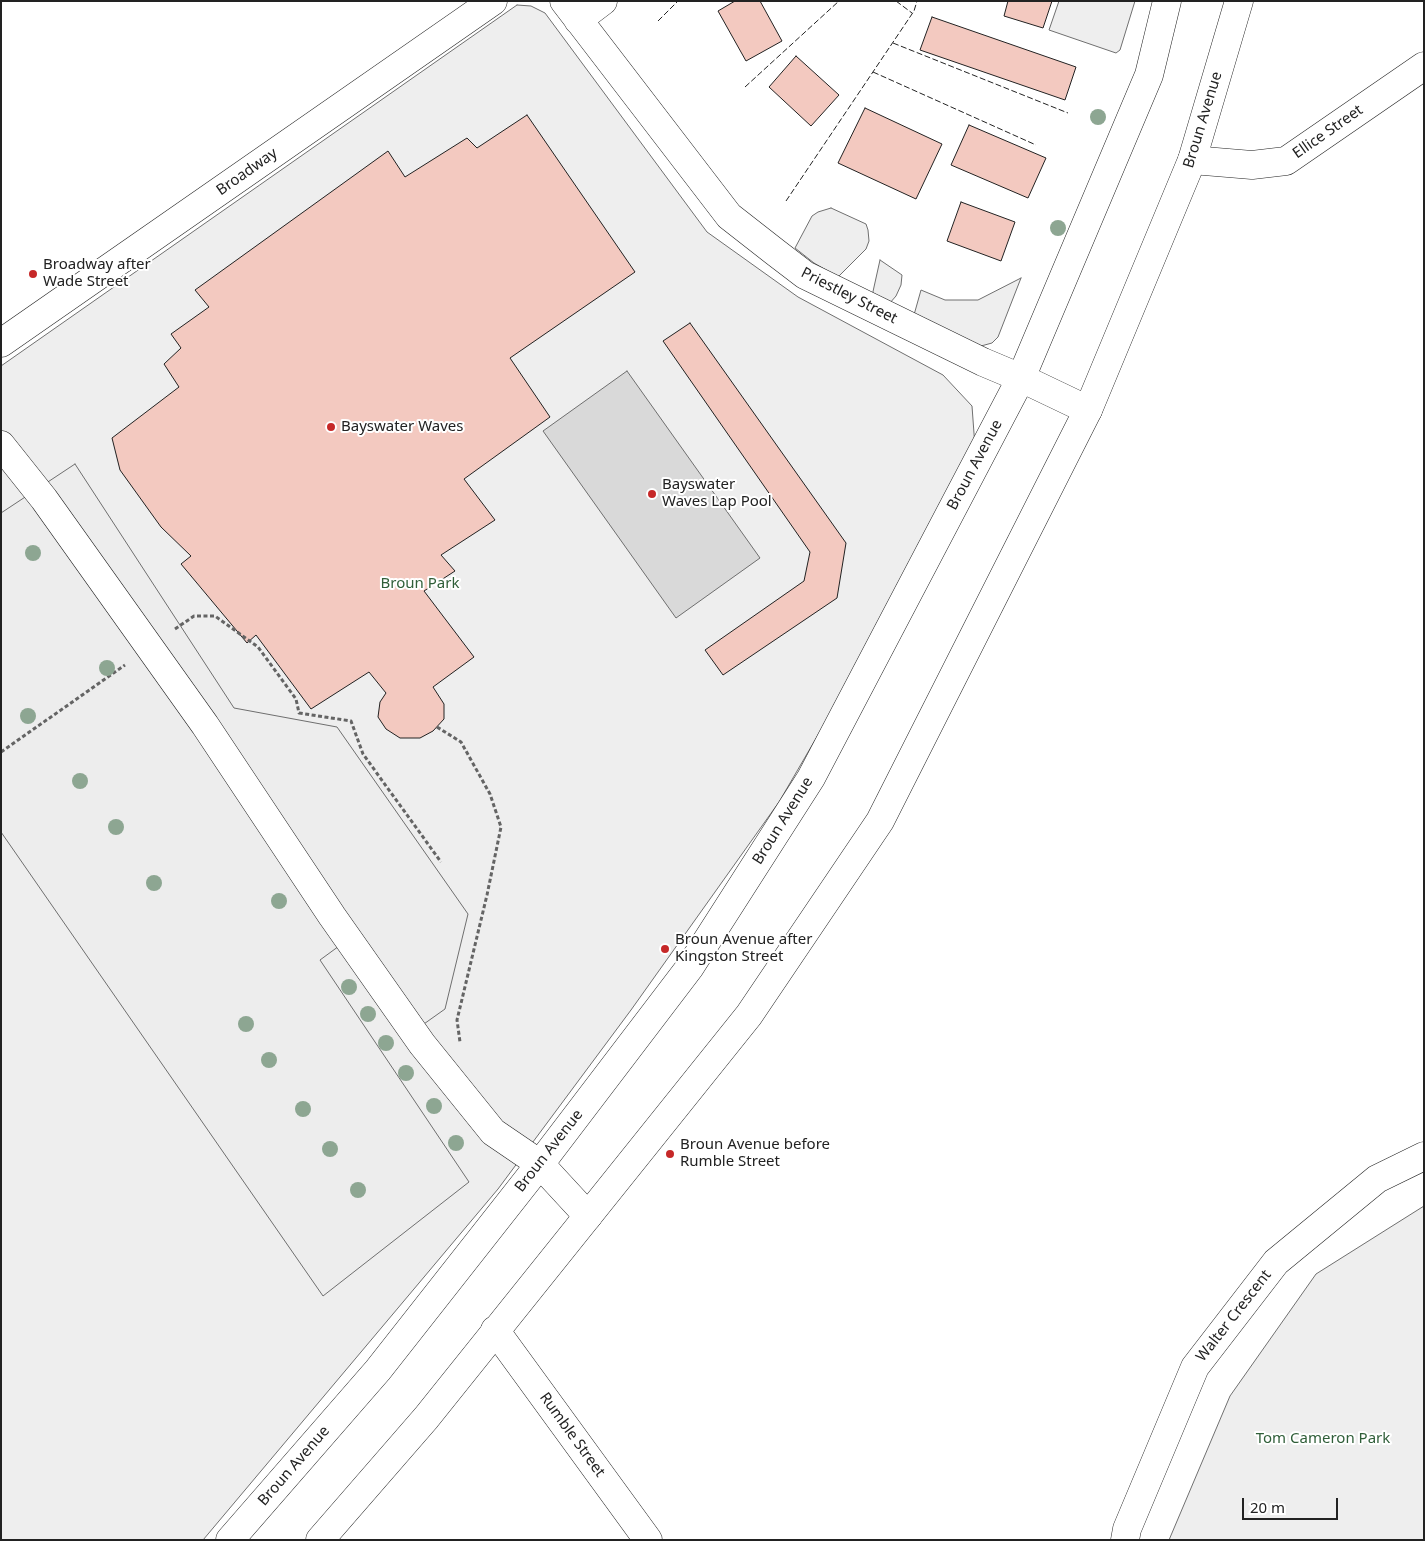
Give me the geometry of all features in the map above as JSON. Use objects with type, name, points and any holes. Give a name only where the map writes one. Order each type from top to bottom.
[{"type":"main road","name":"Broadway","points":[[1,343],[494,1]]},
{"type":"main road","points":[[571,11],[603,1]]},
{"type":"main road","name":"Broun Avenue","points":[[230,1540],[378,1370],[540,1164],[690,967],[811,778],[1021,378],[1148,75],[1167,1]]},
{"type":"main road","name":"Broun Avenue","points":[[320,1540],[426,1418],[749,1015],[880,821],[1088,410],[1192,160],[1239,1]]},
{"type":"main road","name":"Priestley Street","points":[[571,11],[729,216],[804,275],[983,362],[1088,410]]},
{"type":"main road","name":"Ellice Street","points":[[1192,160],[1252,165],[1286,161],[1424,66]]},
{"type":"main road","points":[[1,445],[44,499],[205,724],[332,916],[422,1044],[493,1132],[540,1164],[588,1216]]},
{"type":"main road","name":"Walter Crescent","points":[[1125,1540],[1127,1529],[1195,1368],[1276,1262],[1377,1179],[1424,1156]]},
{"type":"main road","name":"Rumble Street","points":[[495,1330],[648,1540]]},
{"type":"path","points":[[1,752],[150,648],[184,621],[194,616],[215,616],[258,647],[296,699],[299,713],[351,721],[363,754],[441,862]]},
{"type":"path","points":[[437,727],[461,742],[490,794],[500,827],[487,895],[457,1020],[460,1047]]},
{"type":"green space","points":[[1059,1],[1135,1],[1120,50],[1116,53],[1049,30]]},
{"type":"green space","name":"Broun Park","points":[[517,5],[531,6],[545,13],[707,232],[798,297],[943,375],[972,406],[975,447],[907,582],[779,802],[631,1010],[498,1189],[203,1540],[1,1540],[1,366]]},
{"type":"green space","points":[[831,208],[866,224],[868,230],[869,241],[866,249],[838,277],[814,263],[795,248],[812,216]]},
{"type":"green space","points":[[880,260],[902,275],[901,285],[896,296],[889,304],[872,296]]},
{"type":"green space","points":[[1021,278],[998,337],[992,343],[981,346],[912,322],[921,290],[945,300],[978,300]]},
{"type":"green space","name":"Tom Cameron Park","points":[[1424,1206],[1424,1540],[1169,1540],[1230,1396],[1316,1274]]},
{"type":"shaded area","name":"Bayswater Waves Lap Pool","points":[[627,371],[760,558],[676,618],[543,431]]},
{"type":"shaded area","points":[[75,464],[234,708],[337,727],[468,914],[445,1009],[414,1031],[350,938],[320,960],[469,1182],[323,1296],[1,832],[1,513]]},
{"type":"building","points":[[735,1],[760,1],[782,41],[746,61],[718,11]]},
{"type":"building","points":[[1008,1],[1052,1],[1043,28],[1004,16]]},
{"type":"building","points":[[932,17],[1076,67],[1065,100],[920,50]]},
{"type":"building","points":[[796,56],[839,95],[811,126],[769,87]]},
{"type":"building","points":[[865,108],[942,144],[916,199],[838,163]]},
{"type":"building","name":"Bayswater Waves","points":[[527,115],[635,272],[510,358],[550,417],[464,479],[495,520],[441,555],[455,571],[424,591],[474,657],[433,687],[444,704],[444,719],[433,731],[420,738],[400,738],[386,729],[378,717],[380,702],[386,693],[369,672],[311,709],[256,635],[247,643],[181,564],[191,556],[161,527],[120,470],[112,438],[179,387],[164,364],[181,348],[171,334],[209,307],[195,290],[388,151],[405,177],[467,138],[477,148]]},
{"type":"building","points":[[969,125],[1046,158],[1028,198],[951,165]]},
{"type":"building","points":[[961,202],[1015,222],[1001,261],[947,241]]},
{"type":"building","points":[[690,323],[846,543],[837,598],[723,675],[705,650],[804,581],[810,552],[663,341]]},
{"type":"fence","points":[[658,21],[678,1]]},
{"type":"fence","points":[[745,87],[839,1]]},
{"type":"fence","points":[[896,1],[912,13]]},
{"type":"fence","points":[[786,201],[914,11],[917,1]]},
{"type":"fence","points":[[893,43],[1068,113]]},
{"type":"fence","points":[[873,72],[1036,145]]},
{"type":"place","name":"Broadway after Wade Street","points":[[33,274]]},
{"type":"place","name":"Bayswater Waves","points":[[331,427]]},
{"type":"place","name":"Bayswater Waves Lap Pool","points":[[652,494]]},
{"type":"place","name":"Broun Avenue after Kingston Street","points":[[665,949]]},
{"type":"place","name":"Broun Avenue before Rumble Street","points":[[670,1154]]}]
